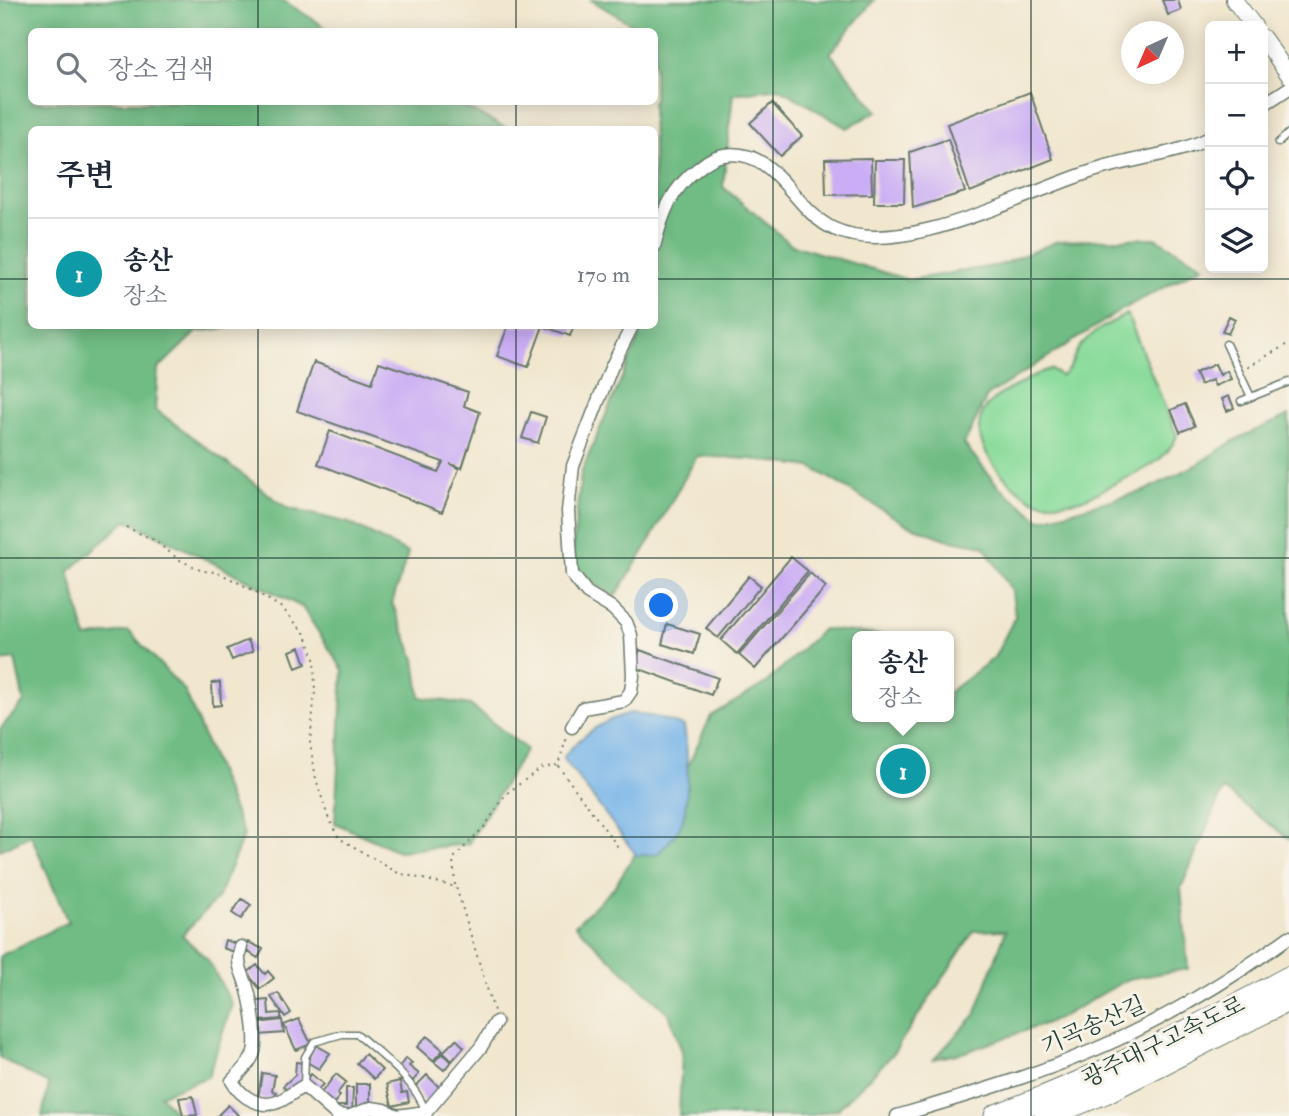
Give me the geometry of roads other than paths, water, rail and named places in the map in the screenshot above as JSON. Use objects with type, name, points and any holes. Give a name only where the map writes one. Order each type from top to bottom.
[{"type":"highway","name":"광주대구고속도로","points":[[996,1116],[1096,1075],[1195,1029],[1289,978]]},
{"type":"highway","name":"광주대구고속도로","points":[[1046,1116],[1117,1086],[1289,999]]},
{"type":"street","points":[[1234,0],[1250,21]]},
{"type":"street","points":[[1268,45],[1289,75]]},
{"type":"street","points":[[1268,102],[1289,88]]},
{"type":"street","points":[[658,230],[671,195],[687,176],[723,155],[751,157],[769,167],[813,215],[833,229],[855,235],[896,236],[945,225],[1093,171],[1188,149],[1205,140]]},
{"type":"street","points":[[572,727],[583,709],[624,701],[631,691],[631,635],[626,622],[612,608],[587,593],[572,574],[568,511],[573,466],[611,368],[630,329]]},
{"type":"street","name":"기곡송산길","points":[[897,1116],[1038,1072],[1127,1035],[1207,992],[1289,937]]},
{"type":"street","points":[[240,947],[238,967],[246,985],[255,1048],[252,1059],[232,1081],[237,1091],[252,1101],[268,1104],[280,1101],[304,1086],[337,1115],[347,1116],[371,1108],[385,1110],[397,1116],[426,1114],[481,1047],[496,1022]]},
{"type":"lane","points":[[1278,143],[1289,133]]},
{"type":"lane","points":[[1226,344],[1251,397]]},
{"type":"lane","points":[[1241,401],[1289,383]]},
{"type":"lane","points":[[304,1086],[305,1057],[314,1042],[342,1034],[357,1034],[411,1085],[422,1100],[426,1114]]},
{"type":"water","points":[[630,713],[684,726],[687,793],[683,819],[674,836],[658,854],[637,856],[563,758],[593,730]]},
{"type":"place","name":"송산","points":[[903,771]]}]
